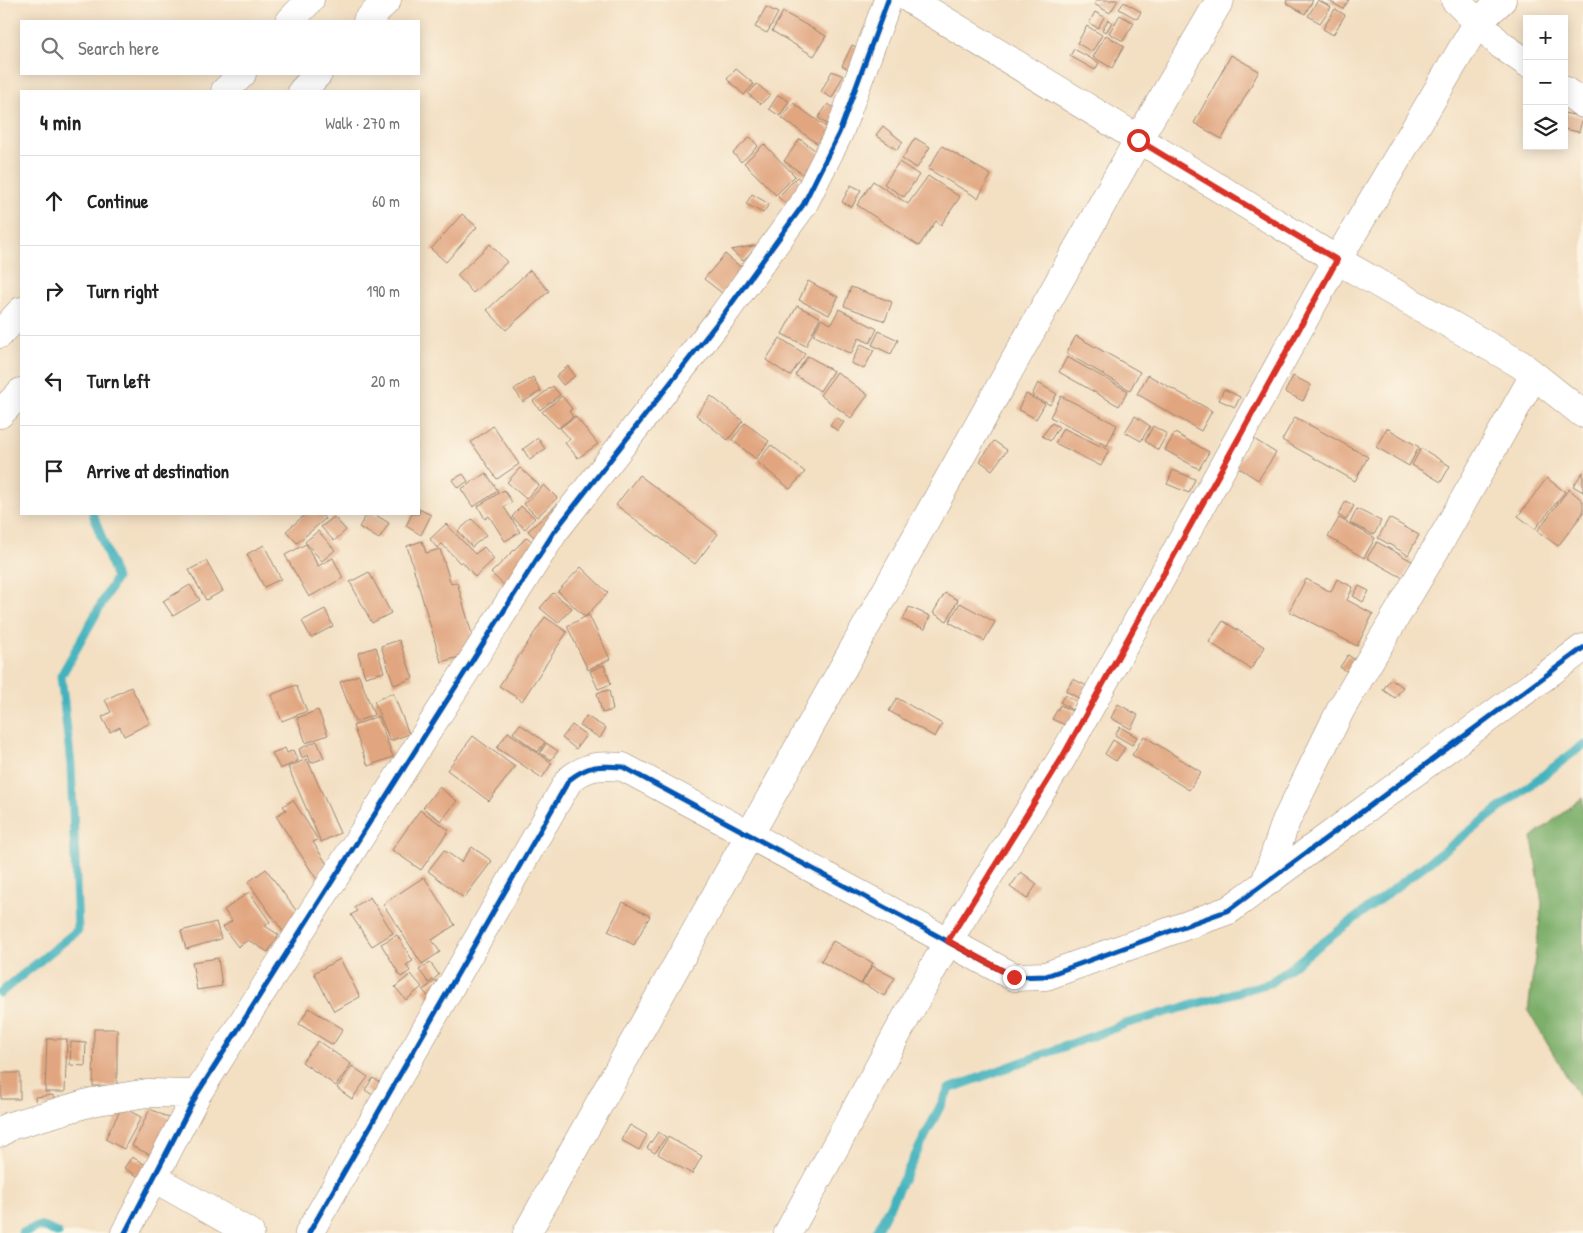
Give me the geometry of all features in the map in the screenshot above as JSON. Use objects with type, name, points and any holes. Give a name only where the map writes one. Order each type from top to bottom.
[{"type":"street","points":[[291,20],[310,0]]},
{"type":"street","points":[[369,20],[387,0]]},
{"type":"street","points":[[125,1233],[197,1094],[554,532],[721,318],[803,204],[839,133],[888,0]]},
{"type":"street","points":[[911,0],[1337,260],[1520,364],[1583,414]]},
{"type":"street","points":[[527,1233],[748,834],[1138,140],[1220,0]]},
{"type":"street","points":[[1455,0],[1501,44],[1523,60]]},
{"type":"street","points":[[788,1233],[948,941],[1062,758],[1337,260],[1478,22],[1502,0]]},
{"type":"street","points":[[226,90],[241,75]]},
{"type":"street","points":[[303,90],[317,75]]},
{"type":"street","points":[[1568,93],[1583,104]]},
{"type":"street","points":[[0,334],[20,312]]},
{"type":"street","points":[[1265,883],[1286,821],[1341,709],[1447,530],[1534,376]]},
{"type":"street","points":[[0,414],[20,393]]},
{"type":"street","points":[[308,1233],[569,780],[582,770],[600,766],[623,767],[1014,977],[1046,976],[1228,910],[1583,648]]},
{"type":"street","points":[[0,1133],[10,1126],[92,1102],[147,1093],[197,1094]]},
{"type":"street","points":[[154,1178],[250,1233]]},
{"type":"green space","points":[[1583,797],[1583,1104],[1528,1011],[1542,904],[1532,837]]},
{"type":"building","points":[[1097,0],[1118,0],[1110,13],[1094,4]]},
{"type":"building","points":[[1287,0],[1313,0],[1305,14],[1286,3]]},
{"type":"building","points":[[1318,0],[1331,7],[1320,23],[1308,16]]},
{"type":"building","points":[[1328,0],[1349,0],[1343,9]]},
{"type":"building","points":[[1124,2],[1141,12],[1137,19],[1119,9]]},
{"type":"building","points":[[766,7],[778,13],[767,33],[755,27]]},
{"type":"building","points":[[1335,9],[1345,15],[1333,35],[1323,29]]},
{"type":"building","points":[[783,12],[826,36],[814,56],[772,31]]},
{"type":"building","points":[[1095,12],[1104,17],[1098,28],[1089,23]]},
{"type":"building","points":[[1120,15],[1134,23],[1123,41],[1109,33]]},
{"type":"building","points":[[1108,20],[1112,22],[1106,32],[1102,30]]},
{"type":"building","points":[[1087,26],[1102,35],[1092,52],[1077,43]]},
{"type":"building","points":[[1106,35],[1124,46],[1112,68],[1093,57]]},
{"type":"building","points":[[852,45],[873,55],[863,76],[842,66]]},
{"type":"building","points":[[1074,49],[1099,63],[1095,70],[1070,56]]},
{"type":"building","points":[[1231,55],[1259,71],[1222,139],[1194,123]]},
{"type":"building","points":[[736,69],[754,84],[744,95],[727,79]]},
{"type":"building","points":[[832,71],[843,76],[832,98],[821,92]]},
{"type":"building","points":[[757,84],[770,95],[761,104],[748,94]]},
{"type":"building","points":[[778,95],[789,101],[780,116],[769,109]]},
{"type":"building","points":[[793,103],[836,134],[825,149],[782,118]]},
{"type":"building","points":[[828,104],[844,114],[834,129],[818,118]]},
{"type":"building","points":[[1568,114],[1583,117],[1579,132],[1568,130]]},
{"type":"building","points":[[883,126],[903,142],[897,150],[876,135]]},
{"type":"building","points":[[750,137],[758,146],[741,162],[733,153]]},
{"type":"building","points":[[915,138],[930,147],[917,168],[902,159]]},
{"type":"building","points":[[800,139],[823,156],[807,177],[784,161]]},
{"type":"building","points":[[764,144],[795,176],[776,195],[744,163]]},
{"type":"building","points":[[942,146],[991,175],[978,198],[928,169]]},
{"type":"building","points":[[899,162],[919,175],[904,197],[884,184]]},
{"type":"building","points":[[928,176],[960,197],[941,225],[936,221],[919,246],[857,205],[873,181],[908,204]]},
{"type":"building","points":[[797,177],[818,196],[800,216],[778,197]]},
{"type":"building","points":[[851,185],[861,190],[852,207],[842,202]]},
{"type":"building","points":[[752,194],[769,204],[763,213],[746,204]]},
{"type":"building","points":[[462,214],[477,227],[446,262],[431,249]]},
{"type":"building","points":[[490,244],[507,262],[473,293],[457,275]]},
{"type":"building","points":[[758,245],[743,261],[731,250]]},
{"type":"building","points":[[725,254],[742,268],[722,293],[704,279]]},
{"type":"building","points":[[530,270],[549,291],[506,330],[487,310]]},
{"type":"building","points":[[808,281],[838,297],[829,315],[799,300]]},
{"type":"building","points":[[851,287],[892,302],[885,321],[844,306]]},
{"type":"building","points":[[797,306],[820,317],[806,346],[782,334]]},
{"type":"building","points":[[839,309],[877,329],[870,343],[859,338],[851,354],[813,335],[821,319],[831,324]]},
{"type":"building","points":[[879,331],[898,340],[891,354],[872,345]]},
{"type":"building","points":[[1076,336],[1140,372],[1130,390],[1066,353]]},
{"type":"building","points":[[780,338],[805,354],[790,376],[766,360]]},
{"type":"building","points":[[861,344],[874,350],[864,369],[851,363]]},
{"type":"building","points":[[808,356],[833,371],[820,391],[795,375]]},
{"type":"building","points":[[1067,357],[1128,391],[1119,406],[1059,372]]},
{"type":"building","points":[[568,366],[575,376],[563,385],[556,376]]},
{"type":"building","points":[[837,372],[868,395],[851,418],[820,395]]},
{"type":"building","points":[[1148,375],[1212,411],[1201,431],[1137,394]]},
{"type":"building","points":[[1293,376],[1311,385],[1303,401],[1285,392]]},
{"type":"building","points":[[533,377],[541,391],[523,402],[514,389]]},
{"type":"building","points":[[1038,383],[1057,394],[1050,405],[1032,395]]},
{"type":"building","points":[[553,386],[560,395],[540,410],[533,401]]},
{"type":"building","points":[[1224,389],[1240,397],[1235,407],[1219,400]]},
{"type":"building","points":[[1026,394],[1045,404],[1036,419],[1018,409]]},
{"type":"building","points":[[562,396],[572,409],[569,411],[573,417],[558,428],[542,412]]},
{"type":"building","points":[[711,396],[743,421],[728,440],[696,415]]},
{"type":"building","points":[[1061,396],[1117,425],[1107,446],[1050,417]]},
{"type":"building","points":[[575,416],[598,444],[578,458],[565,443],[570,439],[560,428]]},
{"type":"building","points":[[1135,416],[1150,426],[1141,441],[1125,432]]},
{"type":"building","points":[[836,417],[844,422],[838,431],[830,425]]},
{"type":"building","points":[[1295,417],[1368,457],[1355,481],[1282,440]]},
{"type":"building","points":[[745,423],[769,441],[756,459],[732,440]]},
{"type":"building","points":[[1052,423],[1059,427],[1050,441],[1042,436]]},
{"type":"building","points":[[493,426],[519,464],[497,479],[471,442]]},
{"type":"building","points":[[1153,426],[1167,434],[1158,450],[1145,441]]},
{"type":"building","points":[[1063,428],[1109,450],[1101,466],[1055,443]]},
{"type":"building","points":[[1387,428],[1419,447],[1409,466],[1376,447]]},
{"type":"building","points":[[1175,433],[1209,452],[1199,469],[1165,450]]},
{"type":"building","points":[[538,438],[545,449],[530,460],[523,449]]},
{"type":"building","points":[[1254,439],[1276,453],[1258,480],[1236,466]]},
{"type":"building","points":[[994,441],[1007,450],[992,470],[980,461]]},
{"type":"building","points":[[771,445],[805,472],[790,489],[757,462]]},
{"type":"building","points":[[1421,448],[1450,466],[1441,482],[1412,465]]},
{"type":"building","points":[[520,468],[539,485],[526,499],[507,482]]},
{"type":"building","points":[[1173,470],[1195,479],[1189,493],[1167,484]]},
{"type":"building","points":[[1583,472],[1583,492],[1573,486]]},
{"type":"building","points":[[486,473],[498,491],[473,507],[461,489]]},
{"type":"building","points":[[463,474],[468,481],[458,488],[452,480]]},
{"type":"building","points":[[639,475],[718,534],[695,564],[616,505]]},
{"type":"building","points":[[1547,478],[1565,492],[1535,529],[1518,516]]},
{"type":"building","points":[[544,485],[557,498],[537,517],[524,504]]},
{"type":"building","points":[[1569,489],[1583,501],[1583,513],[1558,546],[1537,531]]},
{"type":"building","points":[[504,490],[512,502],[504,507],[520,532],[505,541],[489,516],[485,519],[478,506]]},
{"type":"building","points":[[561,501],[574,514],[542,545],[528,531]]},
{"type":"building","points":[[1346,501],[1354,506],[1346,520],[1338,515]]},
{"type":"building","points":[[521,506],[535,518],[525,529],[512,517]]},
{"type":"building","points":[[1357,509],[1381,521],[1374,535],[1350,523]]},
{"type":"building","points":[[420,510],[431,515],[421,535],[406,526],[412,515],[420,515]]},
{"type":"building","points":[[305,515],[322,515],[325,519],[297,543],[286,531]]},
{"type":"building","points":[[366,515],[376,515],[389,523],[379,539],[359,527]]},
{"type":"building","points":[[334,517],[346,530],[334,541],[321,527]]},
{"type":"building","points":[[1339,518],[1375,538],[1364,558],[1328,537]]},
{"type":"building","points":[[1389,518],[1419,535],[1408,555],[1378,538]]},
{"type":"building","points":[[472,519],[486,535],[472,547],[458,531]]},
{"type":"building","points":[[446,524],[475,554],[484,547],[494,559],[475,577],[462,561],[460,563],[442,544],[437,548],[430,539]]},
{"type":"building","points":[[318,531],[335,550],[322,561],[305,542]]},
{"type":"building","points":[[527,537],[544,552],[508,589],[491,573]]},
{"type":"building","points":[[422,541],[426,553],[440,549],[451,584],[457,582],[477,652],[441,662],[407,546]]},
{"type":"building","points":[[1377,542],[1412,561],[1403,578],[1367,558]]},
{"type":"building","points":[[306,544],[318,566],[333,558],[343,578],[309,597],[285,555]]},
{"type":"building","points":[[264,545],[281,579],[264,587],[247,554]]},
{"type":"building","points":[[206,561],[223,591],[206,600],[189,570]]},
{"type":"building","points":[[581,567],[608,593],[585,617],[558,591]]},
{"type":"building","points":[[369,572],[391,613],[372,623],[350,582]]},
{"type":"building","points":[[1306,579],[1331,592],[1337,579],[1353,587],[1347,600],[1373,614],[1357,646],[1289,611]]},
{"type":"building","points":[[190,585],[200,600],[173,616],[163,601]]},
{"type":"building","points":[[1359,586],[1369,591],[1363,602],[1353,596]]},
{"type":"building","points":[[553,593],[572,608],[558,623],[540,608]]},
{"type":"building","points":[[945,593],[958,600],[947,621],[933,613]]},
{"type":"building","points":[[960,603],[995,622],[984,641],[949,622]]},
{"type":"building","points":[[909,607],[930,616],[925,629],[903,620]]},
{"type":"building","points":[[325,609],[333,626],[311,638],[302,621]]},
{"type":"building","points":[[589,615],[610,659],[588,670],[567,626]]},
{"type":"building","points":[[545,617],[567,632],[522,701],[499,686]]},
{"type":"building","points":[[1223,621],[1265,647],[1251,669],[1209,642]]},
{"type":"building","points":[[399,640],[413,678],[394,685],[381,646]]},
{"type":"building","points":[[376,647],[384,672],[365,677],[358,653]]},
{"type":"building","points":[[1348,655],[1361,664],[1354,676],[1340,667]]},
{"type":"building","points":[[604,665],[611,684],[598,689],[590,671]]},
{"type":"building","points":[[359,675],[374,715],[355,722],[340,682]]},
{"type":"building","points":[[1073,679],[1089,687],[1082,700],[1066,691]]},
{"type":"building","points":[[1390,679],[1403,687],[1395,698],[1383,690]]},
{"type":"building","points":[[296,685],[307,711],[282,721],[271,695]]},
{"type":"building","points":[[131,687],[150,723],[124,736],[120,727],[110,732],[102,717],[111,712],[105,700]]},
{"type":"building","points":[[609,690],[613,710],[602,713],[597,693]]},
{"type":"building","points":[[393,693],[409,734],[390,741],[374,701]]},
{"type":"building","points":[[1065,695],[1077,702],[1072,710],[1060,702]]},
{"type":"building","points":[[897,698],[942,724],[935,737],[889,711]]},
{"type":"building","points":[[1118,704],[1138,715],[1131,729],[1111,718]]},
{"type":"building","points":[[1060,705],[1074,712],[1067,726],[1052,719]]},
{"type":"building","points":[[318,710],[328,735],[306,743],[297,718]]},
{"type":"building","points":[[378,716],[393,757],[368,766],[353,726]]},
{"type":"building","points":[[586,716],[606,728],[600,738],[580,726]]},
{"type":"building","points":[[520,724],[545,742],[538,752],[513,733]]},
{"type":"building","points":[[572,725],[586,735],[576,749],[562,738]]},
{"type":"building","points":[[1120,727],[1137,737],[1132,745],[1115,735]]},
{"type":"building","points":[[508,732],[552,763],[542,778],[497,748]]},
{"type":"building","points":[[473,736],[515,767],[489,801],[447,770]]},
{"type":"building","points":[[1144,736],[1201,772],[1189,790],[1132,755]]},
{"type":"building","points":[[1113,740],[1125,748],[1116,761],[1105,754]]},
{"type":"building","points":[[317,741],[324,758],[311,763],[308,755],[302,758],[299,749]]},
{"type":"building","points":[[546,743],[558,751],[551,760],[540,753]]},
{"type":"building","points":[[285,748],[287,753],[293,750],[298,761],[280,769],[272,753]]},
{"type":"building","points":[[307,759],[340,833],[321,842],[288,767]]},
{"type":"building","points":[[439,787],[457,801],[441,821],[423,808]]},
{"type":"building","points":[[293,800],[318,840],[313,842],[333,874],[319,883],[276,816],[286,810],[283,806]]},
{"type":"building","points":[[420,810],[449,830],[421,870],[392,850]]},
{"type":"building","points":[[472,847],[492,861],[464,898],[428,871],[444,850],[461,862]]},
{"type":"building","points":[[266,869],[303,920],[284,933],[248,882]]},
{"type":"building","points":[[1021,872],[1037,884],[1027,899],[1010,887]]},
{"type":"building","points":[[424,877],[455,925],[432,940],[440,952],[422,964],[383,904]]},
{"type":"building","points":[[249,892],[270,922],[265,926],[279,935],[268,952],[248,940],[238,947],[223,927],[232,921],[224,910]]},
{"type":"building","points":[[370,897],[393,933],[372,946],[351,915],[357,911],[354,907]]},
{"type":"building","points":[[623,902],[650,916],[634,945],[608,931]]},
{"type":"building","points":[[216,922],[221,939],[186,949],[181,931]]},
{"type":"building","points":[[397,935],[413,961],[406,965],[410,971],[401,977],[381,944]]},
{"type":"building","points":[[833,941],[873,963],[861,984],[821,961]]},
{"type":"building","points":[[218,958],[222,986],[197,990],[192,962]]},
{"type":"building","points":[[340,959],[360,997],[334,1011],[314,973]]},
{"type":"building","points":[[430,962],[439,975],[429,983],[419,970]]},
{"type":"building","points":[[872,966],[895,978],[884,996],[862,983]]},
{"type":"building","points":[[411,974],[422,987],[406,1000],[395,987]]},
{"type":"building","points":[[436,980],[443,990],[430,999],[423,990]]},
{"type":"building","points":[[309,1008],[343,1029],[333,1045],[299,1024]]},
{"type":"building","points":[[94,1029],[117,1029],[117,1086],[93,1086]]},
{"type":"building","points":[[47,1039],[67,1039],[65,1092],[45,1092]]},
{"type":"building","points":[[318,1041],[351,1064],[336,1086],[302,1062]]},
{"type":"building","points":[[71,1042],[86,1043],[85,1066],[70,1065]]},
{"type":"building","points":[[352,1066],[368,1077],[352,1099],[337,1088]]},
{"type":"building","points":[[1,1073],[20,1073],[20,1099],[1,1099]]},
{"type":"building","points":[[373,1078],[387,1087],[379,1099],[365,1090]]},
{"type":"building","points":[[53,1095],[54,1105],[36,1107],[35,1097]]},
{"type":"building","points":[[122,1107],[141,1117],[124,1149],[105,1139]]},
{"type":"building","points":[[150,1109],[186,1126],[167,1163],[132,1146]]},
{"type":"building","points":[[630,1125],[647,1135],[639,1150],[621,1140]]},
{"type":"building","points":[[658,1132],[666,1137],[655,1153],[647,1148]]},
{"type":"building","points":[[668,1137],[702,1156],[692,1174],[658,1154]]},
{"type":"building","points":[[132,1157],[157,1171],[149,1183],[124,1168]]},
{"type":"waterway","points":[[0,993],[78,930],[71,765],[61,676],[116,578],[93,515]]},
{"type":"waterway","points":[[876,1233],[949,1089],[1125,1024],[1270,983],[1583,745]]},
{"type":"waterway","points":[[22,1233],[40,1226],[58,1233]]},
{"type":"cycle path","points":[[125,1233],[197,1094],[554,532],[721,318],[803,205],[839,133],[888,0]]},
{"type":"cycle path","points":[[309,1233],[569,780],[582,771],[600,766],[623,767],[1014,977],[1046,976],[1229,910],[1583,648]]},
{"type":"route","points":[[1014,977],[948,941],[1062,758],[1337,260],[1138,140]]}]
